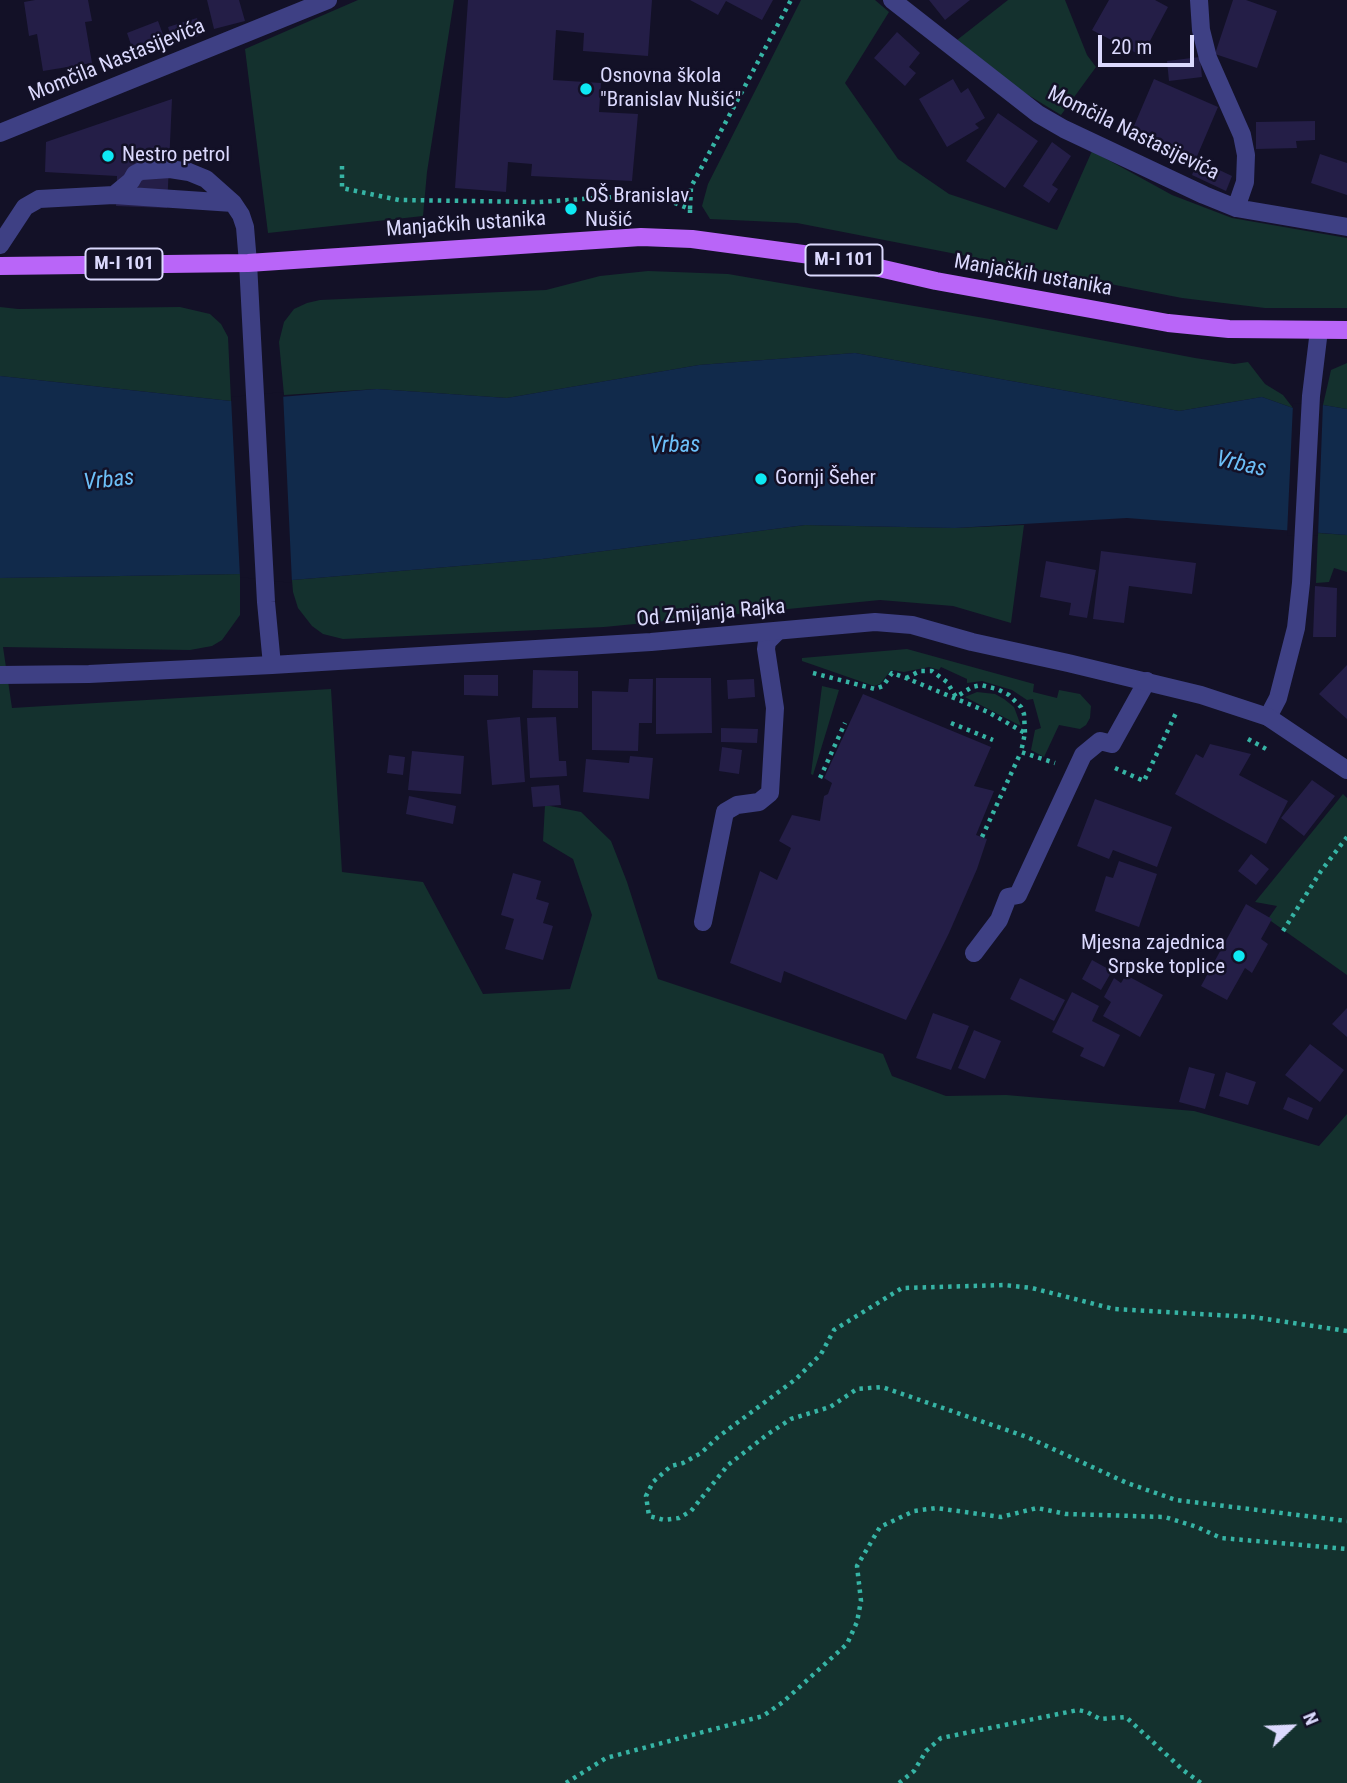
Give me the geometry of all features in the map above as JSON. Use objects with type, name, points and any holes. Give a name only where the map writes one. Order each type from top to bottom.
[{"type":"main road","name":"Manjačkih ustanika","points":[[0,266],[248,263],[628,238],[692,239],[840,259],[936,281],[1168,323],[1229,329],[1347,330]]},
{"type":"street","name":"Momčila Nastasijevića","points":[[0,133],[328,0]]},
{"type":"street","name":"Momčila Nastasijevića","points":[[892,0],[1038,114],[1100,146],[1236,208],[1347,227]]},
{"type":"street","points":[[1199,0],[1201,30],[1208,58],[1242,135],[1246,155],[1245,182],[1236,208]]},
{"type":"street","points":[[114,195],[138,172],[170,169],[206,178],[233,203],[241,215],[245,227],[248,263],[266,603],[272,665]]},
{"type":"street","points":[[0,245],[25,207],[39,200],[114,195],[233,203]]},
{"type":"street","points":[[1268,717],[1286,673],[1296,628],[1311,396],[1319,330]]},
{"type":"street","name":"Od Zmijanja Rajka","points":[[0,675],[89,674],[272,665],[651,642],[875,622],[912,625],[972,642],[1201,695],[1268,717],[1347,770]]},
{"type":"street","points":[[704,922],[725,812],[737,805],[759,802],[770,793],[775,708],[766,649],[767,642],[778,631]]},
{"type":"street","points":[[974,953],[999,920],[1008,897],[1018,895],[1083,755],[1094,744],[1105,741],[1112,744],[1147,681]]},
{"type":"path","points":[[692,239],[691,187],[791,0]]},
{"type":"path","points":[[342,166],[342,188],[399,200],[539,202],[628,196],[662,198],[690,209]]},
{"type":"path","points":[[932,671],[936,662]]},
{"type":"path","points":[[906,678],[920,671],[932,671],[947,682],[956,697]]},
{"type":"path","points":[[813,673],[875,689],[883,686],[892,673],[956,697],[1025,733]]},
{"type":"path","points":[[956,697],[981,685],[1009,695],[1021,707],[1024,715],[1025,733],[1021,752],[982,837]]},
{"type":"path","points":[[1111,766],[1144,781],[1176,713],[1172,708],[1181,712]]},
{"type":"path","points":[[820,778],[845,723]]},
{"type":"path","points":[[951,723],[993,740]]},
{"type":"path","points":[[1241,735],[1272,752]]},
{"type":"path","points":[[1021,752],[1075,769]]},
{"type":"path","points":[[1283,931],[1321,870],[1347,837]]},
{"type":"path","points":[[1347,1331],[1253,1317],[1114,1309],[1031,1288],[1004,1285],[902,1288],[834,1330],[821,1354],[796,1379],[718,1437],[701,1453],[671,1466],[653,1482],[646,1496],[649,1516],[664,1520],[679,1518],[691,1511],[729,1465],[768,1434],[792,1419],[830,1406],[857,1389],[882,1387],[1027,1437],[1127,1483],[1176,1500],[1347,1521]]},
{"type":"path","points":[[566,1783],[606,1758],[763,1716],[783,1702],[847,1644],[857,1622],[861,1601],[857,1566],[880,1527],[914,1511],[944,1509],[1001,1517],[1037,1508],[1066,1514],[1165,1517],[1221,1538],[1347,1549]]},
{"type":"path","points":[[900,1783],[914,1771],[926,1751],[942,1738],[1078,1710],[1100,1719],[1126,1717],[1183,1770],[1201,1783]]},
{"type":"green space","points":[[358,0],[454,0],[427,172],[423,216],[268,233],[245,49]]},
{"type":"green space","points":[[801,0],[875,0],[889,12],[845,83],[898,159],[949,194],[1057,230],[1092,151],[1172,195],[1232,218],[1347,238],[1347,308],[1265,308],[1182,298],[797,223],[710,219],[702,206],[708,184]]},
{"type":"green space","points":[[1008,0],[1065,0],[1087,55],[1096,67],[1061,115],[1020,90],[957,40]]},
{"type":"green space","points":[[648,271],[728,274],[1195,358],[1234,364],[1248,362],[1265,384],[1283,395],[1293,408],[1262,397],[1179,411],[855,353],[699,365],[507,398],[377,389],[284,395],[279,342],[284,322],[294,309],[307,303],[320,300],[546,290],[600,276]]},
{"type":"green space","points":[[0,307],[180,307],[210,314],[221,324],[228,337],[231,401],[0,376]]},
{"type":"green space","points":[[1347,363],[1347,409],[1323,405],[1331,370]]},
{"type":"green space","points":[[805,525],[955,528],[1024,525],[1011,623],[953,606],[880,600],[604,627],[343,639],[323,634],[312,626],[298,608],[293,592],[292,580],[542,559]]},
{"type":"green space","points":[[1318,533],[1347,535],[1347,572],[1334,568],[1329,582],[1316,583]]},
{"type":"green space","points":[[240,574],[240,615],[222,640],[212,646],[190,650],[3,647],[12,708],[331,689],[342,872],[423,882],[483,994],[570,989],[592,915],[573,859],[543,841],[545,805],[581,812],[611,841],[658,979],[883,1054],[892,1076],[946,1096],[1006,1095],[1194,1111],[1319,1146],[1347,1114],[1347,1783],[0,1783],[0,578]]},
{"type":"green space","points":[[907,649],[1034,684],[1033,692],[1057,698],[1059,690],[1080,694],[1091,706],[1090,718],[1080,729],[1059,725],[1044,757],[1031,750],[1035,730],[1041,728],[1033,699],[1027,700],[1012,690],[982,681],[967,683],[967,679],[941,667],[939,670],[929,667],[904,672],[891,670],[880,684],[874,686],[802,661],[802,658]]},
{"type":"green space","points":[[822,686],[839,690],[813,775],[811,774]]},
{"type":"green space","points":[[977,692],[995,694],[1004,699],[1014,707],[1021,726],[965,697]]},
{"type":"green space","points":[[1343,794],[1347,798],[1347,975],[1268,919],[1277,906],[1255,902]]},
{"type":"water","name":"Vrbas","points":[[855,353],[1179,411],[1262,397],[1293,408],[1323,405],[1347,409],[1347,535],[1127,518],[955,528],[805,525],[542,559],[292,580],[240,574],[0,578],[0,376],[231,401],[377,389],[507,398],[699,365]]},
{"type":"pier","points":[[283,392],[292,583],[240,577],[231,397]]},
{"type":"pier","points":[[1323,402],[1318,536],[1287,535],[1293,404]]},
{"type":"building","points":[[88,0],[92,21],[85,22],[92,63],[43,71],[37,34],[29,36],[24,2]]},
{"type":"building","points":[[207,0],[239,0],[245,21],[214,29]]},
{"type":"building","points":[[468,0],[652,0],[648,56],[583,51],[584,33],[556,30],[553,80],[601,83],[599,112],[638,114],[632,181],[531,176],[532,164],[508,162],[506,192],[455,188]]},
{"type":"building","points":[[690,0],[773,0],[762,20],[726,1],[718,15]]},
{"type":"building","points":[[929,0],[970,0],[945,20]]},
{"type":"building","points":[[1109,0],[1155,0],[1168,7],[1142,56],[1092,30]]},
{"type":"building","points":[[1233,0],[1246,0],[1277,11],[1257,68],[1215,54]]},
{"type":"building","points":[[197,18],[202,35],[173,44],[168,27]]},
{"type":"building","points":[[158,21],[168,48],[136,59],[127,33]]},
{"type":"building","points":[[897,32],[920,53],[909,67],[916,73],[905,86],[874,58]]},
{"type":"building","points":[[1200,57],[1202,77],[1169,81],[1167,61]]},
{"type":"building","points":[[953,79],[961,93],[968,88],[985,118],[975,124],[979,128],[947,147],[919,99]]},
{"type":"building","points":[[1154,79],[1218,107],[1195,161],[1131,133]]},
{"type":"building","name":"Nestro petrol","points":[[172,99],[167,208],[116,206],[117,176],[45,172],[46,142]]},
{"type":"building","points":[[998,113],[1038,141],[1005,188],[966,161]]},
{"type":"building","points":[[1315,121],[1315,140],[1296,141],[1297,148],[1256,149],[1256,122]]},
{"type":"building","points":[[1052,142],[1071,156],[1052,185],[1058,189],[1049,203],[1023,186]]},
{"type":"building","points":[[1320,154],[1347,163],[1347,195],[1311,183]]},
{"type":"building","points":[[1198,160],[1232,176],[1226,191],[1192,175]]},
{"type":"building","points":[[1101,551],[1196,563],[1192,594],[1129,586],[1124,623],[1093,619]]},
{"type":"building","points":[[1046,561],[1096,570],[1087,618],[1069,615],[1071,603],[1040,597]]},
{"type":"building","points":[[1315,586],[1337,588],[1336,637],[1313,637]]},
{"type":"building","points":[[1347,665],[1347,719],[1319,694]]},
{"type":"building","points":[[533,670],[578,671],[578,708],[532,708]]},
{"type":"building","points":[[464,675],[498,675],[498,696],[464,695]]},
{"type":"building","points":[[656,678],[711,678],[712,733],[656,734]]},
{"type":"building","points":[[629,679],[653,679],[652,723],[639,723],[638,751],[592,750],[592,691],[628,692]]},
{"type":"building","points":[[754,679],[755,697],[728,699],[727,680]]},
{"type":"building","points":[[863,694],[991,747],[974,786],[994,791],[976,835],[987,839],[949,933],[906,1020],[784,971],[781,983],[730,963],[760,871],[777,880],[791,848],[779,841],[792,815],[820,821],[824,796],[828,794],[832,783],[824,778]]},
{"type":"building","points":[[520,717],[525,782],[492,785],[487,720]]},
{"type":"building","points":[[556,717],[559,761],[566,761],[567,776],[530,778],[527,718]]},
{"type":"building","points":[[721,728],[758,729],[757,743],[721,742]]},
{"type":"building","points":[[1210,744],[1251,754],[1239,775],[1288,801],[1266,844],[1175,794],[1196,754],[1203,758]]},
{"type":"building","points":[[722,747],[742,750],[739,774],[719,771]]},
{"type":"building","points":[[412,751],[464,756],[461,794],[408,790]]},
{"type":"building","points":[[389,755],[405,757],[403,775],[387,773]]},
{"type":"building","points":[[630,756],[653,758],[649,799],[583,792],[586,759],[629,763]]},
{"type":"building","points":[[1312,780],[1335,796],[1304,836],[1281,818]]},
{"type":"building","points":[[559,785],[561,805],[533,807],[531,787]]},
{"type":"building","points":[[409,796],[456,806],[453,824],[406,814]]},
{"type":"building","points":[[1095,799],[1172,827],[1157,867],[1113,850],[1109,859],[1077,846]]},
{"type":"building","points":[[1251,854],[1269,869],[1256,885],[1238,871]]},
{"type":"building","points":[[1119,861],[1157,874],[1139,927],[1095,911],[1106,876],[1113,878]]},
{"type":"building","points":[[513,873],[541,881],[536,899],[549,903],[543,923],[553,926],[543,960],[505,949],[514,919],[501,915]]},
{"type":"building","name":"Mjesna zajednica Srpske toplice","points":[[1246,904],[1272,919],[1261,939],[1268,944],[1252,973],[1245,968],[1227,1000],[1201,986]]},
{"type":"building","points":[[1092,960],[1112,971],[1101,990],[1082,979]]},
{"type":"building","points":[[1126,975],[1163,995],[1140,1037],[1103,1016],[1111,1002],[1104,997],[1114,978],[1121,983]]},
{"type":"building","points":[[1020,978],[1065,1000],[1054,1021],[1010,999]]},
{"type":"building","points":[[1072,992],[1099,1006],[1092,1021],[1120,1035],[1104,1067],[1080,1056],[1084,1048],[1052,1032]]},
{"type":"building","points":[[1347,1008],[1347,1037],[1332,1024]]},
{"type":"building","points":[[933,1013],[969,1026],[951,1070],[916,1058]]},
{"type":"building","points":[[974,1030],[1001,1041],[985,1079],[958,1068]]},
{"type":"building","points":[[1310,1044],[1344,1070],[1320,1102],[1285,1075]]},
{"type":"building","points":[[1189,1067],[1215,1074],[1205,1109],[1179,1102]]},
{"type":"building","points":[[1226,1072],[1256,1082],[1248,1105],[1219,1096]]},
{"type":"building","points":[[1288,1097],[1313,1108],[1308,1120],[1283,1109]]},
{"type":"place","name":"Osnovna škola \"Branislav Nušić\"","points":[[586,89]]},
{"type":"place","name":"Nestro petrol","points":[[108,156]]},
{"type":"place","name":"OŠ Branislav Nušić","points":[[571,209]]},
{"type":"place","name":"Gornji Šeher","points":[[761,479]]},
{"type":"place","name":"Mjesna zajednica Srpske toplice","points":[[1239,956]]}]
